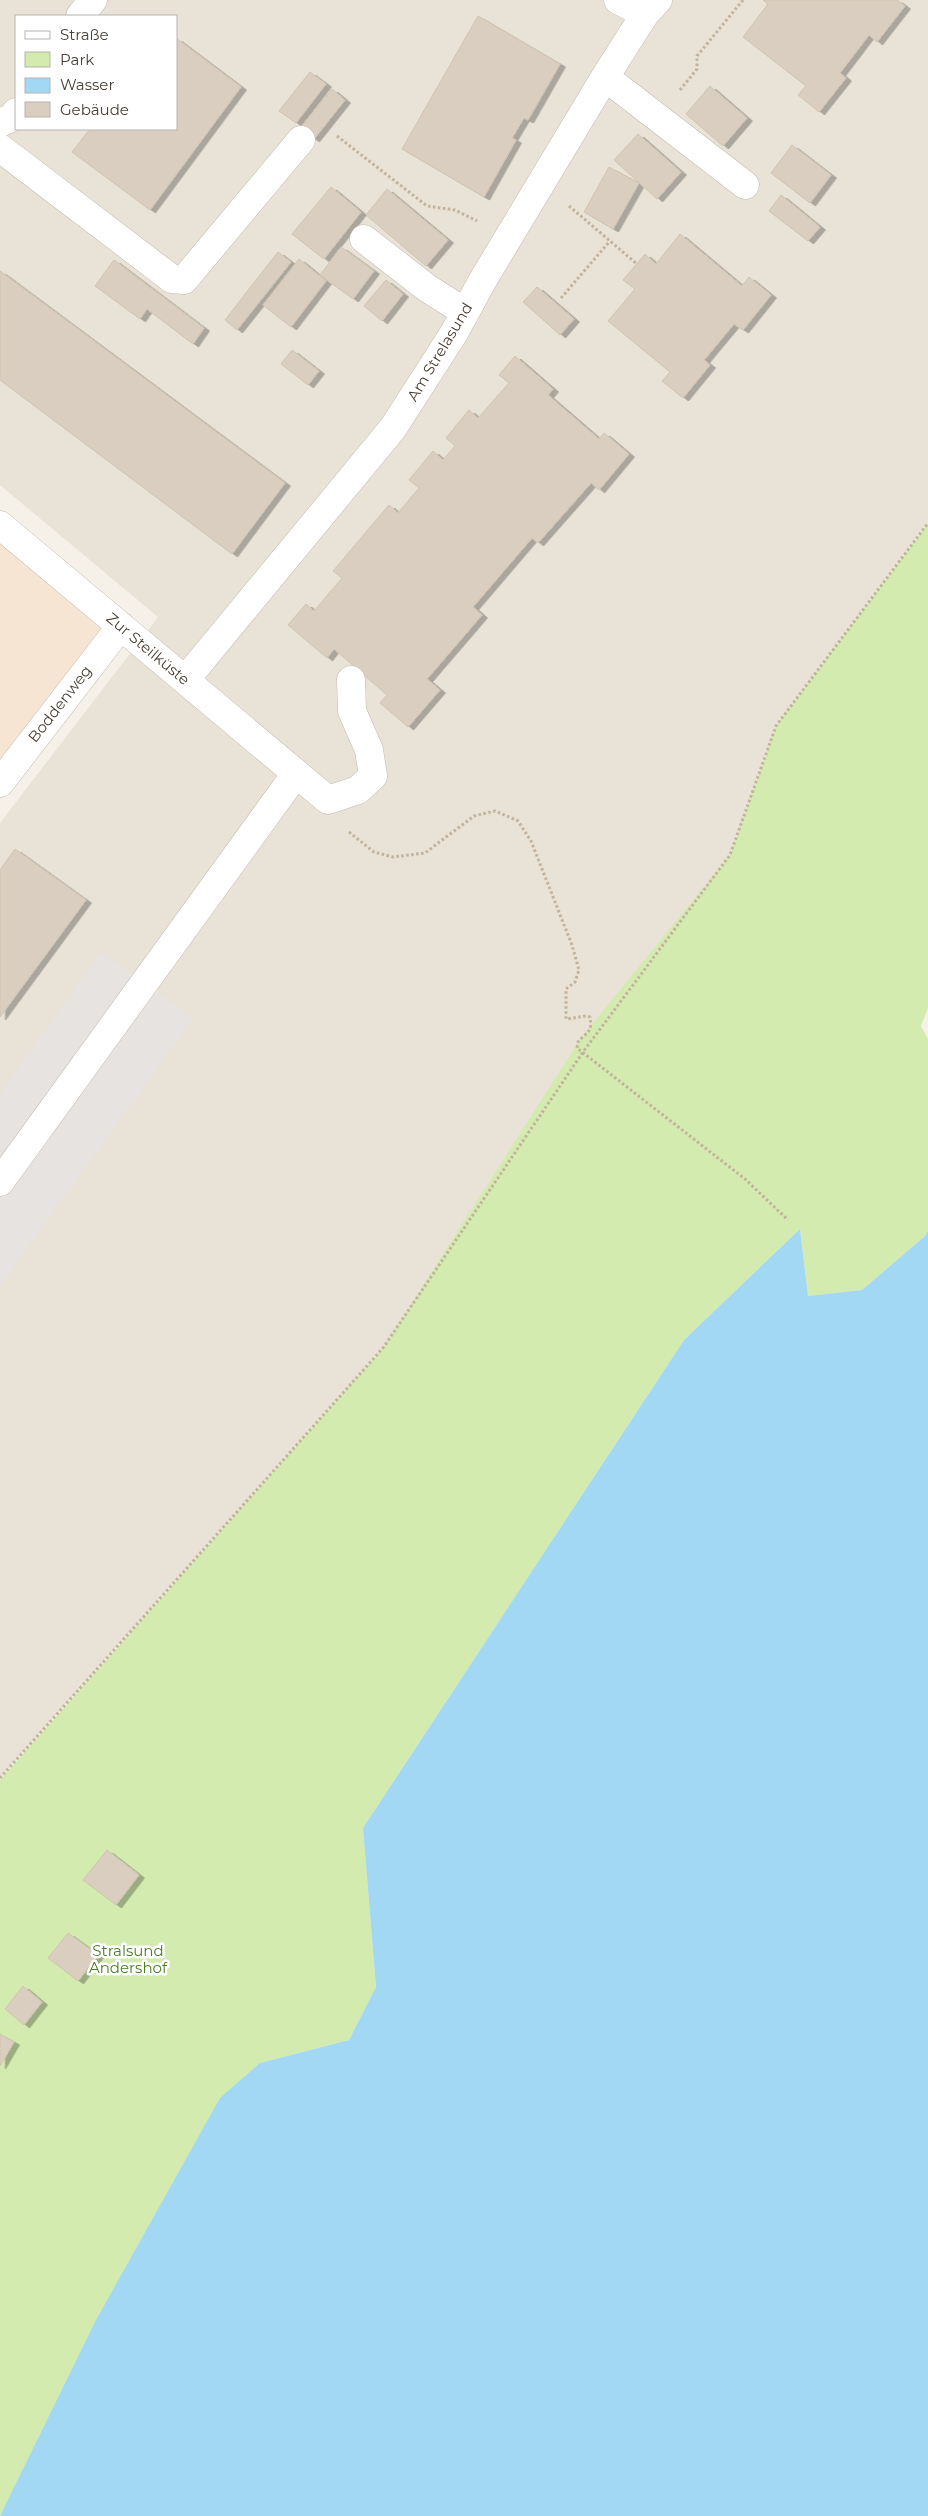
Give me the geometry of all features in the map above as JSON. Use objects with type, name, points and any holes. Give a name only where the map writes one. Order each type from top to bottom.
[{"type":"street","points":[[81,15],[93,0]]},
{"type":"street","points":[[618,0],[652,7]]},
{"type":"street","name":"Am Strelasund","points":[[186,679],[393,428],[465,312],[605,77],[652,7]]},
{"type":"street","points":[[605,77],[745,185]]},
{"type":"street","points":[[0,123],[13,117],[15,114]]},
{"type":"street","points":[[0,148],[172,279],[184,280],[301,140]]},
{"type":"street","points":[[364,239],[427,288],[465,312]]},
{"type":"street","name":"Zur Steilküste","points":[[0,525],[186,679],[295,775],[328,800]]},
{"type":"street","name":"Boddenweg","points":[[0,783],[121,626]]},
{"type":"street","points":[[328,800],[358,790],[373,776],[369,750],[352,712],[351,680]]},
{"type":"street","points":[[0,1182],[295,775]]},
{"type":"path","points":[[658,118],[696,69],[697,56],[743,0]]},
{"type":"path","points":[[330,131],[428,206],[455,210],[508,237]]},
{"type":"path","points":[[541,182],[637,264]]},
{"type":"path","points":[[562,298],[610,242]]},
{"type":"path","points":[[0,1778],[383,1348],[583,1052],[730,855],[776,726],[928,522]]},
{"type":"path","points":[[328,800],[346,830],[374,852],[393,857],[425,852],[474,816],[495,811],[518,821],[531,841],[572,944],[579,970],[575,982],[566,989],[566,1019],[586,1016],[590,1018],[590,1033],[578,1042],[577,1048],[745,1179],[788,1220]]},
{"type":"shaded area","points":[[0,0],[928,0],[928,522],[776,726],[730,855],[383,1348],[0,1778],[0,823],[158,617],[0,485]]},
{"type":"shaded area","points":[[0,544],[103,631],[0,763]]},
{"type":"shaded area","points":[[101,952],[194,1018],[0,1286],[0,1094]]},
{"type":"green space","name":"Stralsund Andershof","points":[[928,523],[928,1008],[921,1026],[928,1039],[928,1230],[925,1236],[862,1290],[808,1296],[800,1229],[684,1340],[363,1828],[376,1987],[349,2040],[260,2063],[0,2515],[0,1780],[383,1348],[581,1038],[730,855],[776,726]]},
{"type":"water","points":[[800,1229],[808,1296],[862,1290],[925,1236],[928,1230],[928,2516],[0,2516],[96,2320],[220,2098],[260,2063],[349,2040],[376,1987],[363,1828],[684,1340]]},
{"type":"building","points":[[763,0],[897,0],[905,6],[877,42],[869,35],[840,73],[846,78],[819,112],[798,95],[806,86],[743,37],[768,4]]},
{"type":"building","points":[[478,16],[560,64],[528,120],[524,118],[512,138],[516,140],[484,197],[402,149]]},
{"type":"building","points":[[178,40],[241,87],[150,210],[72,152],[89,130],[178,130]]},
{"type":"building","points":[[310,72],[326,84],[296,123],[279,111]]},
{"type":"building","points":[[710,86],[747,118],[723,146],[686,114]]},
{"type":"building","points":[[332,89],[345,100],[314,139],[300,128]]},
{"type":"building","points":[[638,134],[681,172],[657,199],[614,160]]},
{"type":"building","points":[[792,145],[831,175],[810,203],[771,173]]},
{"type":"building","points":[[609,167],[639,183],[613,229],[584,212]]},
{"type":"building","points":[[331,187],[361,212],[324,259],[292,234]]},
{"type":"building","points":[[387,189],[448,240],[426,266],[366,215]]},
{"type":"building","points":[[781,195],[820,227],[808,241],[769,211]]},
{"type":"building","points":[[680,234],[742,286],[749,277],[771,295],[743,330],[734,324],[704,360],[710,365],[683,398],[662,381],[670,372],[608,321],[635,289],[623,280],[645,254],[656,264]]},
{"type":"building","points":[[341,247],[374,271],[353,299],[320,275]]},
{"type":"building","points":[[278,252],[291,262],[237,330],[225,320]]},
{"type":"building","points":[[299,259],[326,281],[291,327],[263,305]]},
{"type":"building","points":[[114,260],[204,328],[193,344],[147,309],[140,319],[95,286]]},
{"type":"building","points":[[0,271],[285,483],[232,554],[0,380]]},
{"type":"building","points":[[386,280],[403,294],[382,321],[364,306]]},
{"type":"building","points":[[537,287],[574,319],[560,335],[523,302]]},
{"type":"building","points":[[292,350],[319,371],[308,385],[281,364]]},
{"type":"building","points":[[515,356],[553,389],[548,395],[599,439],[604,433],[629,454],[599,490],[591,483],[538,543],[532,538],[473,607],[482,615],[427,679],[440,690],[408,727],[380,703],[387,695],[334,649],[327,658],[288,625],[306,604],[314,611],[342,578],[333,571],[389,505],[398,513],[419,488],[409,480],[433,451],[443,460],[455,446],[446,438],[469,410],[478,418],[509,383],[499,375]]},
{"type":"building","points":[[15,849],[86,900],[0,1017],[0,870]]},
{"type":"building","points":[[107,1850],[139,1875],[116,1905],[83,1880]]},
{"type":"building","points":[[68,1933],[98,1955],[78,1981],[48,1958]]},
{"type":"building","points":[[23,1986],[42,2002],[24,2025],[5,2009]]},
{"type":"building","points":[[0,2034],[14,2042],[0,2066]]}]
